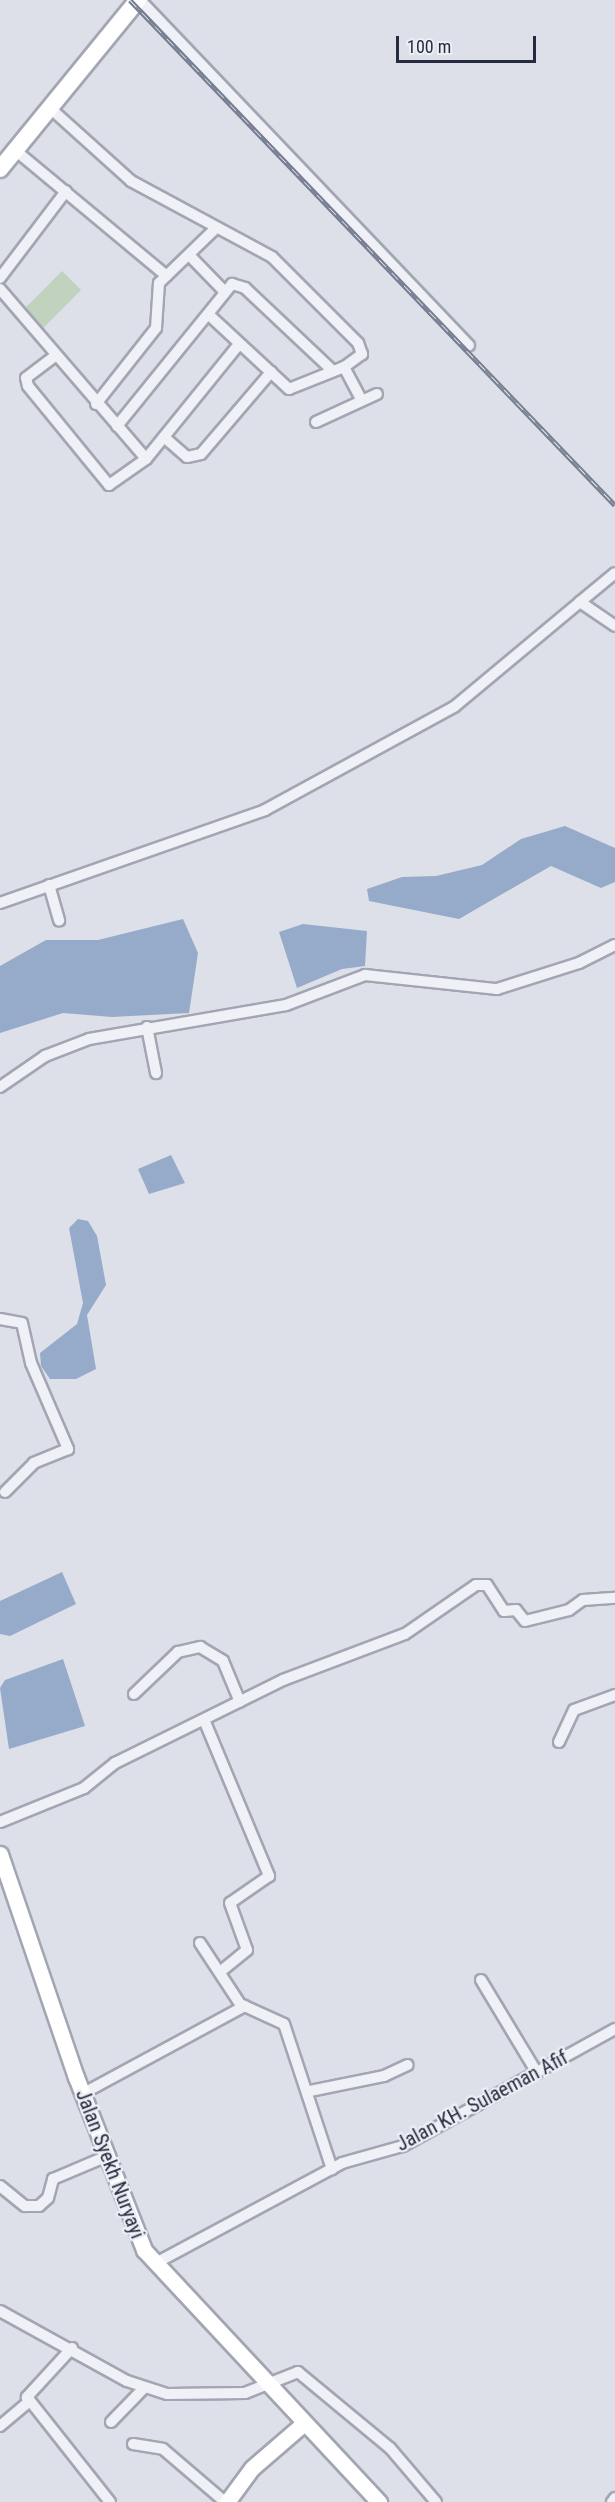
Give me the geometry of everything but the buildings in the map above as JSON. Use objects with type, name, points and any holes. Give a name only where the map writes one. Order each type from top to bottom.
[{"type":"main road","points":[[0,169],[139,0]]},
{"type":"main road","name":"Jalan Syekh Nuryayi","points":[[0,1854],[82,2094],[136,2236],[154,2264],[379,2502]]},
{"type":"main road","points":[[226,2502],[252,2468],[303,2424]]},
{"type":"street","points":[[139,0],[470,346]]},
{"type":"street","points":[[50,108],[131,181],[215,229],[272,257],[358,343],[362,354],[344,367],[289,388],[208,314]]},
{"type":"street","points":[[15,150],[167,276]]},
{"type":"street","points":[[0,278],[66,191]]},
{"type":"street","points":[[96,404],[156,327],[157,290],[167,276],[191,257],[215,229]]},
{"type":"street","points":[[191,257],[223,290]]},
{"type":"street","points":[[117,426],[208,314],[223,290],[232,284],[245,288],[332,370]]},
{"type":"street","points":[[0,290],[96,404],[146,459]]},
{"type":"street","points":[[55,356],[26,378],[28,386],[105,483],[114,484],[146,459],[239,344]]},
{"type":"street","points":[[344,367],[362,401]]},
{"type":"street","points":[[164,437],[187,457],[201,454],[271,372]]},
{"type":"street","points":[[316,422],[377,394]]},
{"type":"street","points":[[0,903],[265,810],[454,707],[615,573]]},
{"type":"street","points":[[580,602],[615,626]]},
{"type":"street","points":[[49,885],[59,921]]},
{"type":"street","points":[[0,1087],[45,1056],[89,1039],[286,1005],[365,975],[497,989],[579,963],[615,945]]},
{"type":"street","points":[[147,1028],[156,1073]]},
{"type":"street","points":[[0,1319],[22,1323],[31,1364],[68,1449],[34,1463],[5,1492]]},
{"type":"street","points":[[0,1822],[84,1788],[115,1763],[205,1722],[240,1702],[405,1634],[476,1585],[487,1585],[504,1611],[516,1610],[525,1622],[569,1610],[584,1600],[615,1598]]},
{"type":"street","points":[[134,1694],[178,1652],[200,1647],[223,1661],[240,1702]]},
{"type":"street","points":[[559,1742],[574,1710],[615,1695]]},
{"type":"street","points":[[205,1722],[269,1876],[230,1903],[247,1950],[221,1971]]},
{"type":"street","points":[[200,1943],[245,2006],[266,2020],[284,2024],[310,2091],[317,2132],[332,2169]]},
{"type":"street","points":[[481,1980],[537,2073]]},
{"type":"street","points":[[82,2094],[245,2006]]},
{"type":"street","name":"Jalan KH. Sulaeman Afif","points":[[154,2264],[332,2169],[403,2146],[615,2029]]},
{"type":"street","points":[[310,2091],[384,2076],[408,2065]]},
{"type":"street","points":[[0,2186],[25,2206],[39,2206],[48,2198],[53,2179],[105,2157]]},
{"type":"street","points":[[0,2311],[140,2395],[207,2396],[271,2390],[288,2373],[303,2375],[390,2448],[436,2502]]},
{"type":"street","points":[[69,2352],[27,2393],[30,2401],[110,2502]]},
{"type":"street","points":[[111,2422],[140,2395]]},
{"type":"street","points":[[0,2426],[30,2401]]},
{"type":"street","points":[[133,2444],[163,2449],[226,2502]]},
{"type":"street","points":[[612,2502],[615,2498]]},
{"type":"green space","points":[[62,271],[81,290],[42,329],[23,310]]},
{"type":"water","points":[[565,826],[615,848],[615,882],[601,888],[551,866],[459,919],[369,901],[367,889],[402,877],[436,876],[482,865],[521,839]]},
{"type":"water","points":[[183,919],[198,953],[189,1013],[112,1017],[63,1013],[0,1033],[0,966],[46,940],[98,940]]},
{"type":"water","points":[[303,924],[367,931],[365,966],[342,969],[297,988],[279,932]]},
{"type":"water","points":[[171,1155],[185,1183],[149,1194],[138,1169]]},
{"type":"water","points":[[78,1219],[88,1221],[97,1236],[106,1285],[87,1315],[96,1369],[76,1379],[50,1379],[41,1366],[40,1353],[77,1324],[83,1303],[69,1228]]},
{"type":"water","points":[[62,1572],[76,1604],[10,1636],[0,1634],[0,1601]]},
{"type":"water","points":[[63,1659],[85,1726],[9,1749],[0,1688],[5,1680]]},
{"type":"railway","points":[[130,0],[615,505]]}]
